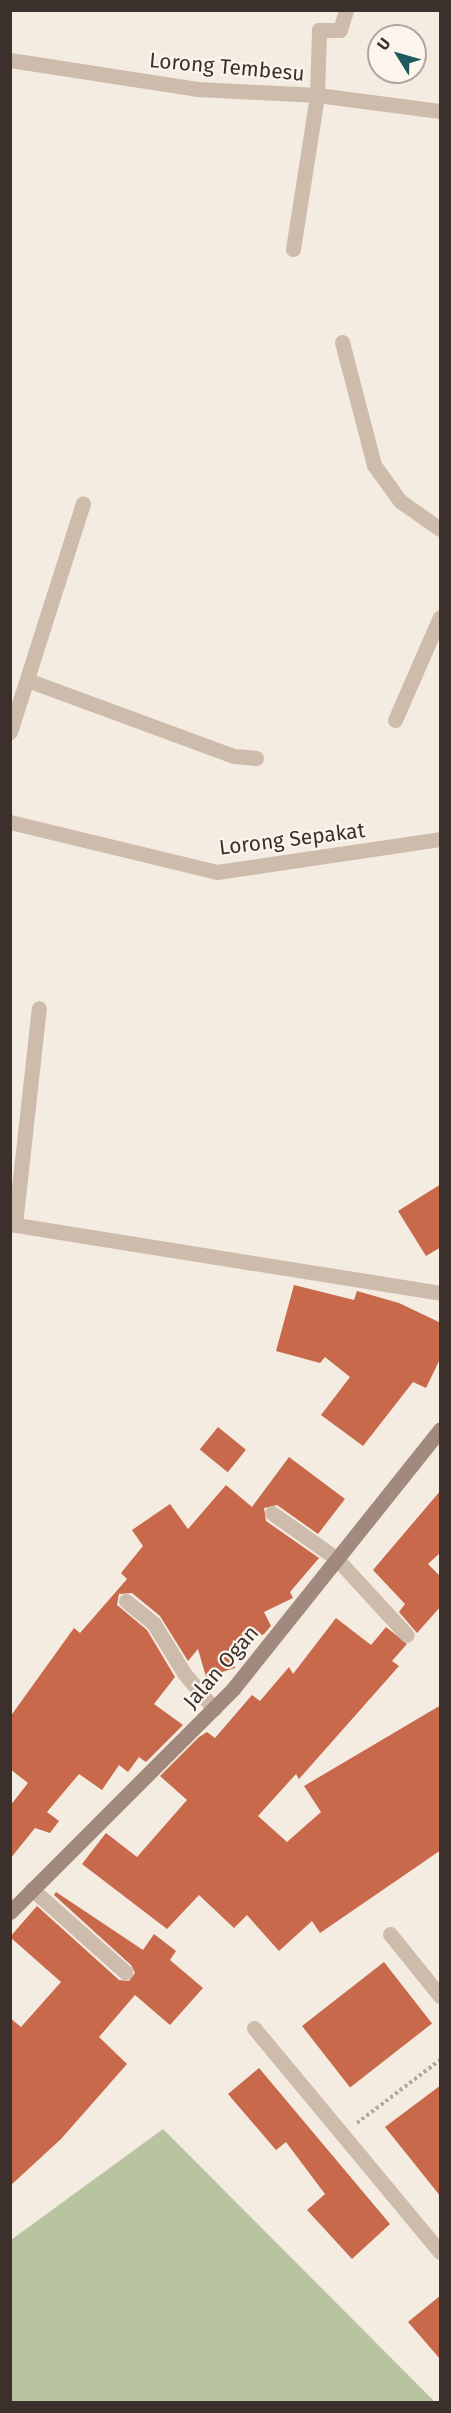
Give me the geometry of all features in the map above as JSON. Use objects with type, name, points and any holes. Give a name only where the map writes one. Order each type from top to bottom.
[{"type":"main road","name":"Jalan Ogan","points":[[10,1912],[214,1709],[441,1430]]},
{"type":"street","points":[[293,249],[317,95],[319,29],[340,30],[346,10]]},
{"type":"street","name":"Lorong Tembesu","points":[[10,60],[197,89],[317,95],[441,111]]},
{"type":"street","points":[[342,342],[374,465],[400,501],[441,529]]},
{"type":"street","points":[[10,732],[13,717],[30,681],[54,586],[83,503]]},
{"type":"street","points":[[395,720],[441,617]]},
{"type":"street","points":[[30,681],[234,756],[256,758]]},
{"type":"street","name":"Lorong Sepakat","points":[[10,822],[217,872],[441,838]]},
{"type":"street","points":[[39,1008],[13,1224],[441,1293]]},
{"type":"street","points":[[272,1513],[337,1559],[407,1635]]},
{"type":"street","points":[[126,1601],[154,1624],[184,1673],[214,1709]]},
{"type":"street","points":[[32,1888],[125,1972]]},
{"type":"street","points":[[390,1934],[441,1996]]},
{"type":"street","points":[[254,2028],[342,2134],[437,2242]]},
{"type":"path","points":[[342,2134],[441,2060]]},
{"type":"green space","points":[[163,2129],[435,2402],[11,2402],[11,2240]]},
{"type":"building","points":[[441,1184],[441,1247],[426,1256],[398,1211]]},
{"type":"building","points":[[294,1285],[354,1300],[357,1291],[399,1303],[441,1323],[441,1357],[426,1388],[413,1382],[363,1446],[321,1415],[350,1377],[325,1357],[320,1363],[276,1351]]},
{"type":"building","points":[[218,1427],[246,1450],[228,1472],[200,1450]]},
{"type":"building","points":[[289,1457],[345,1499],[318,1534],[277,1505],[264,1508],[266,1521],[319,1558],[290,1592],[293,1598],[264,1612],[271,1626],[264,1634],[230,1650],[235,1668],[206,1677],[198,1649],[188,1661],[160,1616],[132,1593],[119,1594],[117,1605],[147,1630],[175,1677],[154,1704],[183,1725],[146,1762],[139,1757],[128,1772],[119,1765],[102,1790],[79,1774],[47,1812],[59,1821],[50,1833],[35,1828],[10,1859],[10,1806],[28,1783],[10,1769],[10,1717],[74,1628],[80,1633],[127,1579],[121,1573],[143,1546],[132,1530],[170,1504],[188,1529],[226,1485],[252,1507]]},
{"type":"building","points":[[441,1490],[441,1552],[428,1564],[441,1577],[441,1606],[417,1633],[399,1612],[405,1604],[373,1570]]},
{"type":"building","points":[[336,1618],[371,1645],[386,1627],[407,1644],[392,1661],[399,1666],[299,1779],[296,1774],[258,1816],[287,1842],[321,1812],[304,1786],[441,1705],[441,1850],[320,1933],[312,1921],[279,1951],[247,1915],[234,1928],[199,1895],[167,1929],[82,1864],[106,1833],[137,1857],[187,1800],[160,1776],[199,1737],[207,1732],[215,1738],[252,1695],[260,1701],[289,1667],[293,1674]]},
{"type":"building","points":[[56,1892],[143,1950],[154,1934],[176,1951],[170,1960],[203,1988],[170,2025],[135,1995],[99,2037],[127,2064],[61,2139],[10,2186],[10,2018],[21,2027],[61,1982],[10,1937],[37,1906],[119,1980],[129,1981],[135,1973],[131,1965],[54,1895]]},
{"type":"building","points":[[384,1962],[432,2023],[350,2087],[302,2026]]},
{"type":"building","points":[[259,2068],[390,2224],[352,2259],[307,2210],[325,2194],[286,2142],[276,2150],[228,2094]]},
{"type":"building","points":[[441,2085],[441,2197],[385,2127]]},
{"type":"building","points":[[441,2295],[441,2360],[408,2322]]}]
